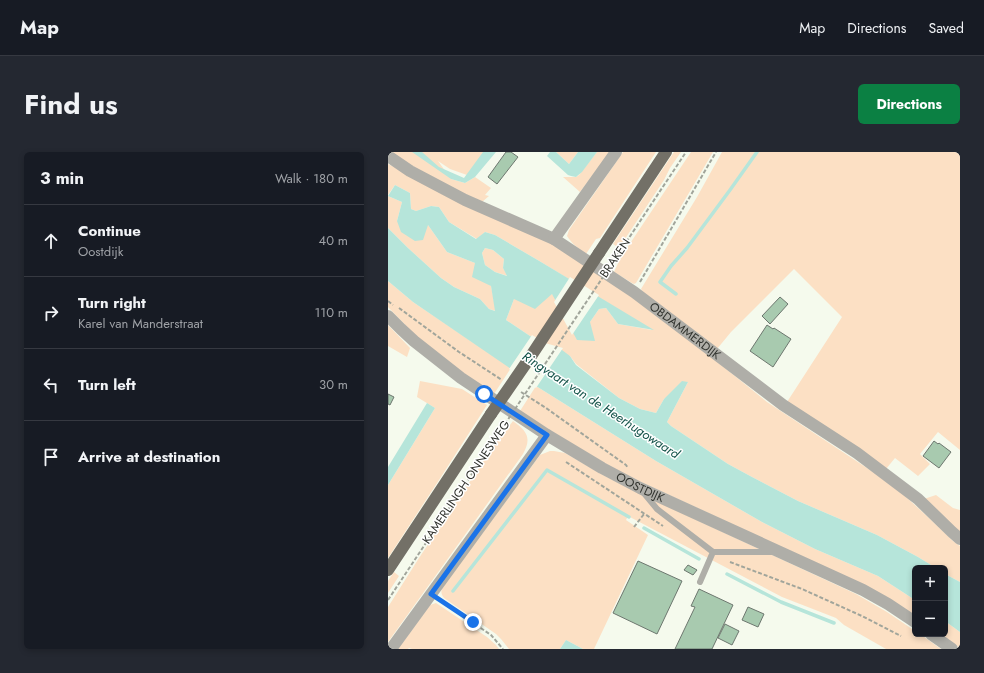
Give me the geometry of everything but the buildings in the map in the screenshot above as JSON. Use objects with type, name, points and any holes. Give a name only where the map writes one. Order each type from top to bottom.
[{"type":"main road","name":"BRAKEN","points":[[531,356],[666,152]]},
{"type":"main road","name":"KAMERLINGH ONNESWEG","points":[[388,570],[531,356]]},
{"type":"street","points":[[554,239],[616,152]]},
{"type":"street","name":"OBDAMMERDIJK","points":[[388,156],[410,171],[465,200],[554,239],[634,292],[783,405],[857,453],[918,499],[960,539]]},
{"type":"street","name":"OOSTDIJK","points":[[388,316],[437,360],[461,378],[547,435],[602,468],[640,488],[863,590],[912,620]]},
{"type":"street","points":[[391,649],[547,435]]},
{"type":"street","points":[[936,637],[952,649]]},
{"type":"lane","points":[[640,488],[657,508],[714,552],[779,552]]},
{"type":"lane","points":[[700,582],[714,552]]},
{"type":"path","name":"BRAKEN","points":[[545,364],[686,152]]},
{"type":"path","points":[[634,292],[716,152]]},
{"type":"path","name":"KAMERLINGH ONNESWEG","points":[[388,600],[545,364]]},
{"type":"path","points":[[563,458],[568,463],[660,525],[667,528]]},
{"type":"path","points":[[634,527],[644,514]]},
{"type":"path","points":[[714,552],[732,563],[802,589],[862,616],[901,636]]},
{"type":"path","points":[[431,594],[491,635],[503,649]]},
{"type":"shaded area","points":[[390,152],[486,152],[467,175],[450,169],[438,161],[451,179],[465,183],[475,177],[491,188],[485,195],[489,196],[482,202],[430,177]]},
{"type":"shaded area","points":[[556,152],[578,152],[569,164]]},
{"type":"shaded area","points":[[597,152],[610,152],[580,192],[563,177],[576,177],[579,175]]},
{"type":"shaded area","points":[[623,152],[656,152],[600,238],[596,239],[586,254],[575,246],[569,239],[567,236],[569,230]]},
{"type":"shaded area","points":[[674,152],[681,152],[619,248],[613,244]]},
{"type":"shaded area","points":[[691,152],[713,152],[636,283],[634,284],[614,272],[621,257]]},
{"type":"shaded area","points":[[722,152],[960,152],[960,450],[938,432],[920,454],[930,464],[918,476],[895,458],[886,469],[787,402],[842,317],[794,269],[731,332],[717,349],[643,292],[641,289],[697,197]]},
{"type":"shaded area","points":[[388,164],[558,247],[609,280],[700,348],[767,402],[876,474],[905,496],[960,546],[960,582],[948,576],[948,565],[931,565],[877,535],[798,501],[728,464],[671,426],[667,422],[688,382],[664,399],[656,413],[640,409],[619,398],[576,364],[570,356],[544,344],[506,320],[514,299],[552,294],[590,322],[599,309],[606,308],[618,324],[652,330],[495,235],[485,232],[477,239],[449,222],[439,207],[431,206],[416,211],[411,209],[410,193],[395,185],[388,195]]},
{"type":"shaded area","points":[[388,196],[402,202],[397,221],[428,225],[447,252],[475,263],[491,286],[496,311],[489,309],[480,299],[454,287],[441,278],[388,228]]},
{"type":"shaded area","points":[[485,248],[493,250],[504,259],[503,268],[508,276],[495,272],[485,265],[482,253]]},
{"type":"shaded area","points":[[388,281],[413,302],[511,368],[494,394],[468,378],[415,335],[388,307]]},
{"type":"shaded area","points":[[388,325],[410,348],[407,357],[388,346]]},
{"type":"shaded area","points":[[420,381],[462,389],[487,405],[388,558],[388,485],[435,408],[417,397]]},
{"type":"shaded area","points":[[536,386],[656,461],[762,522],[815,549],[878,576],[912,598],[912,613],[790,551],[626,475],[578,448],[520,411]]},
{"type":"shaded area","points":[[513,421],[522,428],[527,435],[527,444],[523,454],[388,642],[388,607],[495,444]]},
{"type":"shaded area","points":[[550,451],[565,453],[603,475],[643,495],[856,594],[912,629],[912,637],[924,637],[941,649],[886,649],[844,625],[836,618],[782,597],[628,516],[626,520],[648,535],[594,649],[583,649],[566,640],[560,649],[509,649],[496,634],[444,598],[441,592],[442,588],[540,455]]},
{"type":"shaded area","points":[[936,495],[953,508],[960,510],[960,534],[924,499]]},
{"type":"shaded area","points":[[394,572],[399,576],[388,593],[388,581]]},
{"type":"shaded area","points":[[436,603],[487,637],[499,649],[398,649],[430,605]]},
{"type":"shaded area","points":[[948,623],[960,632],[960,648],[945,637],[948,637]]},
{"type":"water","points":[[412,152],[422,152],[439,167],[464,178],[483,152],[496,152],[475,177],[465,183],[451,179]]},
{"type":"water","points":[[550,152],[556,152],[569,164],[578,152],[597,152],[582,172],[576,177],[568,175],[547,156]]},
{"type":"water","name":"Ringvaart van de Heerhugowaard","points":[[395,185],[410,193],[411,209],[416,211],[431,206],[439,207],[449,222],[476,239],[485,232],[495,235],[654,330],[618,324],[606,308],[599,309],[590,322],[595,341],[577,340],[552,294],[535,309],[514,299],[506,320],[544,344],[562,350],[570,356],[576,365],[619,398],[640,409],[656,413],[664,399],[682,381],[688,382],[667,422],[671,426],[728,464],[752,477],[798,501],[877,535],[931,565],[912,565],[912,598],[878,576],[815,549],[762,522],[656,461],[536,386],[413,302],[388,281],[388,228],[441,278],[454,287],[480,299],[489,309],[495,311],[491,286],[472,277],[475,263],[447,252],[428,225],[423,240],[415,241],[401,232],[397,221],[402,202],[388,196]],"holes":[[[485,248],[493,250],[504,259],[503,268],[507,276],[495,272],[485,265],[482,253]]]},
{"type":"water","points":[[427,403],[435,408],[388,485],[388,467]]},
{"type":"water","points":[[948,576],[960,582],[960,632],[948,623]]},
{"type":"water","points":[[566,640],[583,649],[560,649]]},
{"type":"pier","points":[[570,277],[599,295],[572,335],[554,302]]},
{"type":"pier","points":[[532,335],[545,343],[563,348],[536,388],[509,369]]},
{"type":"waterway","points":[[676,294],[660,282],[671,266],[687,248],[757,152]]},
{"type":"waterway","points":[[453,591],[547,470],[629,517]]},
{"type":"waterway","points":[[644,528],[699,559]]},
{"type":"waterway","points":[[727,574],[781,602],[834,623]]},
{"type":"route","points":[[473,622],[431,594],[547,435],[484,394]]}]
